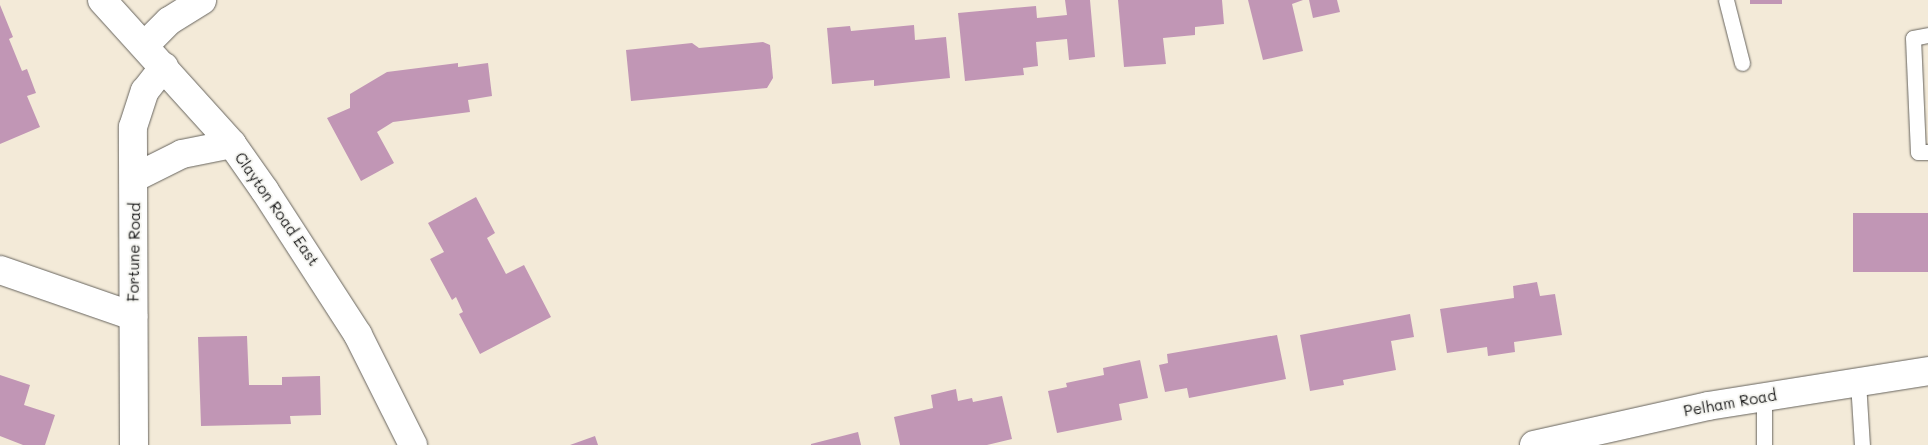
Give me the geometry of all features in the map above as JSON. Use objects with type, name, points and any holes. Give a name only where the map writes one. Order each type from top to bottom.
[{"type":"street","name":"Clayton Road East","points":[[102,0],[145,45],[232,144],[328,286],[358,335],[413,445]]},
{"type":"street","points":[[145,45],[170,21],[202,0]]},
{"type":"street","name":"Fortune Road","points":[[134,445],[133,316],[136,177],[133,126],[144,91],[164,67]]},
{"type":"street","points":[[136,177],[182,154],[232,144]]},
{"type":"street","points":[[0,270],[133,316]]},
{"type":"street","name":"Pelham Road","points":[[1534,445],[1708,406],[1928,371]]},
{"type":"lane","points":[[1726,0],[1742,63]]},
{"type":"lane","points":[[1928,35],[1914,38],[1918,152],[1928,152]]},
{"type":"lane","points":[[1858,382],[1862,445]]},
{"type":"lane","points":[[1764,397],[1764,445]]},
{"type":"building","points":[[1065,0],[1090,0],[1095,57],[1069,60],[1067,39],[1036,42],[1038,66],[1023,68],[1024,75],[965,81],[958,13],[1036,6],[1037,18],[1067,15]]},
{"type":"building","points":[[1118,0],[1222,0],[1224,24],[1195,27],[1195,35],[1163,38],[1166,64],[1124,67]]},
{"type":"building","points":[[1248,0],[1303,0],[1292,4],[1303,51],[1263,60]]},
{"type":"building","points":[[1309,0],[1337,0],[1340,12],[1313,18]]},
{"type":"building","points":[[1750,0],[1782,0],[1782,4],[1750,4]]},
{"type":"building","points":[[0,5],[13,37],[9,39],[22,71],[27,69],[36,93],[27,96],[40,127],[0,144]]},
{"type":"building","points":[[914,25],[915,40],[946,37],[950,78],[874,86],[874,80],[832,84],[827,28],[850,26],[851,31]]},
{"type":"building","points":[[763,42],[770,45],[773,78],[767,88],[631,101],[626,50],[692,43],[699,48]]},
{"type":"building","points":[[458,63],[458,67],[488,63],[492,96],[468,100],[470,112],[393,122],[377,132],[394,163],[361,181],[327,118],[350,108],[350,94],[387,72]]},
{"type":"building","points":[[476,197],[495,233],[487,238],[506,274],[524,265],[551,317],[480,354],[459,314],[463,312],[456,297],[452,300],[430,259],[444,252],[428,223]]},
{"type":"building","points":[[1853,213],[1928,213],[1928,272],[1853,272]]},
{"type":"building","points":[[1537,282],[1540,296],[1555,294],[1562,335],[1514,342],[1515,352],[1488,356],[1487,347],[1447,353],[1440,309],[1514,298],[1513,286]]},
{"type":"building","points":[[1410,314],[1414,337],[1391,341],[1396,370],[1343,380],[1344,385],[1310,391],[1300,335]]},
{"type":"building","points":[[1277,335],[1286,379],[1189,398],[1187,388],[1165,392],[1159,365],[1168,363],[1167,354]]},
{"type":"building","points":[[247,336],[249,385],[282,385],[282,377],[320,376],[321,415],[290,416],[291,424],[201,426],[198,337]]},
{"type":"building","points":[[1140,360],[1148,398],[1119,404],[1122,420],[1057,433],[1048,391],[1067,387],[1066,383],[1104,375],[1103,368]]},
{"type":"building","points":[[0,375],[30,385],[24,405],[55,415],[45,445],[23,445],[0,436]]},
{"type":"building","points":[[956,389],[958,401],[972,398],[973,402],[1002,396],[1012,439],[987,445],[900,445],[894,417],[933,408],[931,395]]},
{"type":"building","points":[[858,432],[861,445],[811,445],[811,444]]},
{"type":"building","points":[[595,436],[598,445],[570,445]]}]
